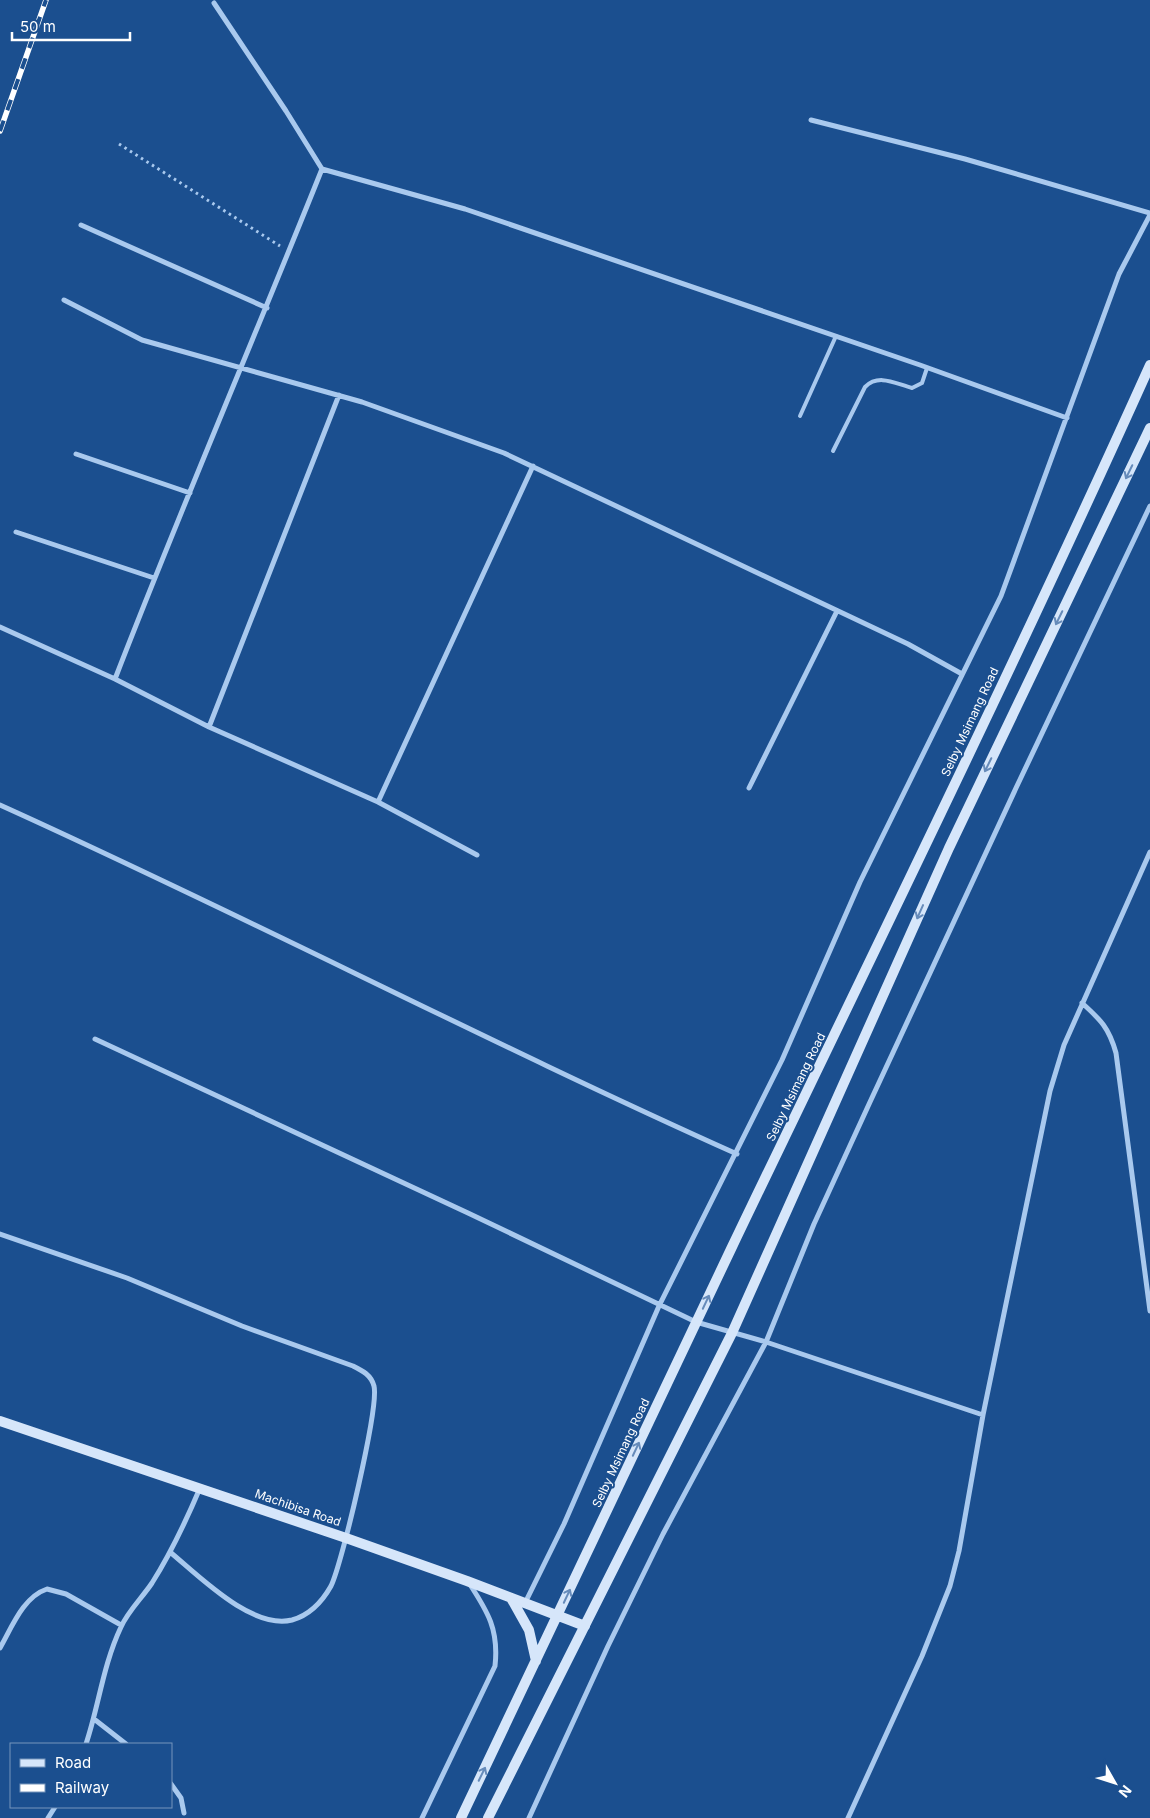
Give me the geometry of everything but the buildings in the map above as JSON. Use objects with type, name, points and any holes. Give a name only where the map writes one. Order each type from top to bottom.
[{"type":"main road","name":"Selby Msimang Road","points":[[461,1818],[696,1322],[927,844],[1150,366]]},
{"type":"main road","points":[[488,1818],[732,1333],[949,848],[1150,428]]},
{"type":"main road","name":"Machibisa Road","points":[[0,1421],[200,1487],[346,1538],[467,1581],[584,1626]]},
{"type":"main road","points":[[511,1598],[529,1630],[536,1661]]},
{"type":"street","points":[[214,3],[322,169],[466,209],[836,336],[1066,418]]},
{"type":"street","points":[[525,1603],[572,1508],[659,1306],[737,1154],[782,1060],[860,882],[1001,596],[1119,274],[1150,214],[965,160],[811,120]]},
{"type":"street","points":[[115,679],[154,578],[242,369],[322,169]]},
{"type":"street","points":[[82,225],[267,308]]},
{"type":"street","points":[[64,300],[129,335],[402,414],[533,466],[908,644],[962,674]]},
{"type":"street","points":[[209,727],[339,395]]},
{"type":"street","points":[[76,454],[190,493]]},
{"type":"street","points":[[378,802],[533,466]]},
{"type":"street","points":[[529,1818],[608,1646],[663,1534],[766,1342],[814,1224],[862,1119],[1150,506]]},
{"type":"street","points":[[16,532],[154,578]]},
{"type":"street","points":[[749,788],[837,611]]},
{"type":"street","points":[[0,627],[115,679],[209,727],[378,802],[477,855]]},
{"type":"street","points":[[0,805],[363,976],[613,1098],[737,1154]]},
{"type":"street","points":[[848,1818],[922,1656],[950,1586],[959,1551],[984,1415],[1050,1092],[1064,1044],[1150,852]]},
{"type":"street","points":[[1082,1002],[1106,1027],[1116,1053],[1150,1311]]},
{"type":"street","points":[[95,1039],[696,1322],[766,1342],[984,1415]]},
{"type":"street","points":[[0,1234],[127,1278],[242,1326],[363,1371],[372,1379],[375,1389],[373,1412],[346,1538],[336,1574],[330,1587],[306,1615],[291,1620],[262,1618],[221,1594],[170,1552]]},
{"type":"street","points":[[86,1743],[94,1719],[104,1670],[121,1625],[152,1583],[170,1552],[200,1487]]},
{"type":"street","points":[[422,1818],[495,1666],[497,1646],[495,1631],[486,1610],[467,1581]]},
{"type":"street","points":[[0,1648],[19,1614],[31,1598],[47,1589],[66,1594],[121,1625]]},
{"type":"street","points":[[94,1719],[125,1743]]},
{"type":"street","points":[[172,1785],[181,1798],[184,1813]]},
{"type":"lane","points":[[800,416],[836,336]]},
{"type":"lane","points":[[833,451],[866,387],[871,381],[878,378],[912,388],[922,383],[927,368]]},
{"type":"path","points":[[119,144],[289,252]]},
{"type":"railway","points":[[0,131],[46,0]]}]
